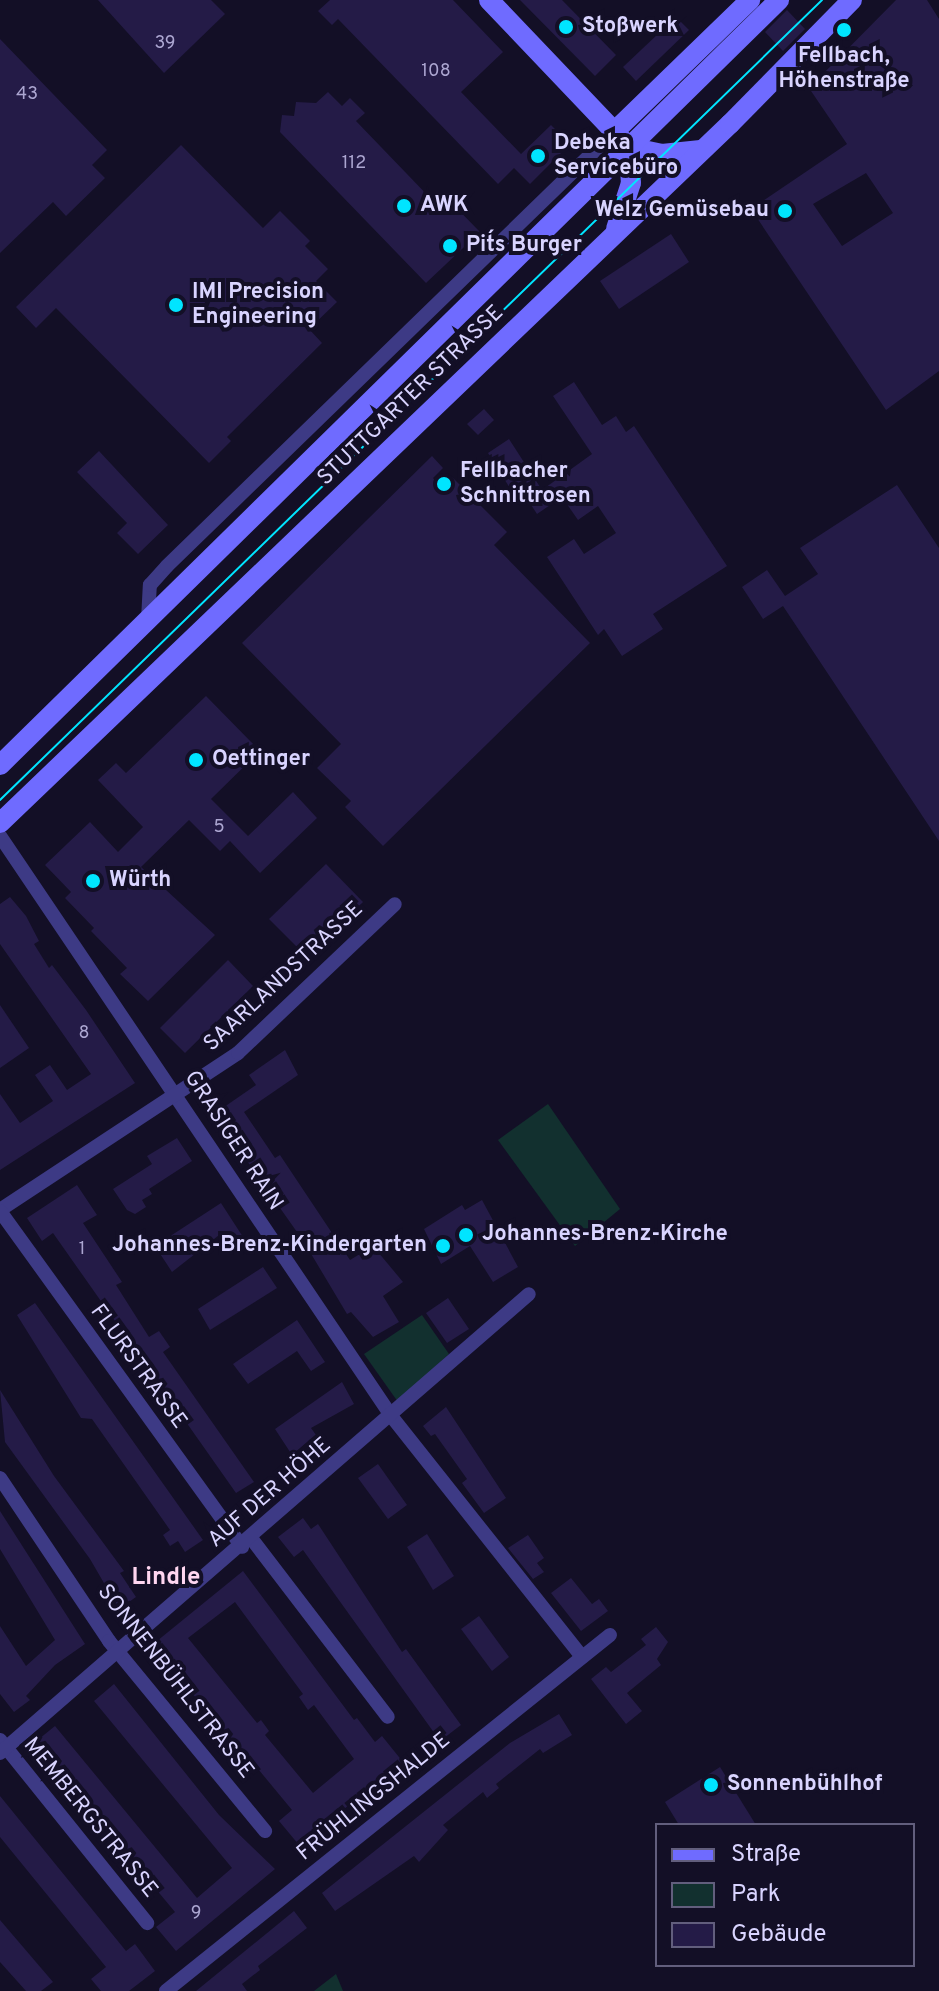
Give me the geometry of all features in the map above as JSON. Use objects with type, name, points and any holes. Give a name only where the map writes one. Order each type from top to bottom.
[{"type":"main road","points":[[489,0],[629,147],[631,183],[614,233]]},
{"type":"main road","points":[[616,130],[750,0]]},
{"type":"main road","name":"STUTTGARTER STRASSE","points":[[0,765],[779,0]]},
{"type":"main road","name":"STUTTGARTER STRASSE","points":[[0,823],[701,150],[852,0]]},
{"type":"main road","points":[[629,147],[662,154],[701,150]]},
{"type":"street","points":[[148,620],[150,585],[167,566],[616,130]]},
{"type":"street","name":"GRASIGER RAIN","points":[[0,836],[392,1417],[582,1657]]},
{"type":"street","name":"SAARLANDSTRASSE","points":[[0,1211],[176,1097],[268,1028],[395,904]]},
{"type":"street","name":"FLURSTRASSE","points":[[0,1211],[247,1543],[388,1717]]},
{"type":"street","name":"AUF DER HÖHE","points":[[2,1747],[119,1653],[247,1543],[529,1294]]},
{"type":"street","name":"SONNENBÜHLSTRASSE","points":[[0,1478],[119,1653],[265,1831]]},
{"type":"street","name":"FRÜHLINGSHALDE","points":[[166,1991],[610,1635]]},
{"type":"street","name":"MEMBERGSTRASSE","points":[[2,1747],[147,1923]]},
{"type":"green space","points":[[548,1104],[620,1209],[575,1246],[498,1140]]},
{"type":"green space","points":[[422,1315],[449,1354],[398,1402],[364,1354]]},
{"type":"green space","points":[[336,1974],[343,1991],[314,1991]]},
{"type":"building","points":[[98,0],[211,0],[225,14],[164,73]]},
{"type":"building","points":[[330,0],[453,0],[503,52],[461,92],[521,154],[551,125],[566,140],[558,148],[562,152],[530,184],[514,168],[498,184],[338,19],[332,25],[318,11]]},
{"type":"building","points":[[520,0],[562,0],[616,55],[595,76]]},
{"type":"building","name":"Welz Gemüsebau","points":[[896,0],[927,0],[939,19],[939,371],[886,410],[751,209],[847,144],[809,88]],"holes":[[[866,173],[893,213],[842,246],[813,204]]]},
{"type":"building","points":[[787,10],[805,29],[783,51],[765,32]]},
{"type":"building","points":[[676,17],[689,30],[636,81],[623,67]]},
{"type":"building","points":[[0,39],[107,150],[92,165],[105,178],[66,216],[53,202],[0,253]]},
{"type":"building","points":[[328,92],[342,106],[350,98],[365,113],[356,121],[433,201],[441,192],[480,232],[426,283],[280,132],[282,115],[294,116],[296,102],[316,103]]},
{"type":"building","name":"IMI Precision Engineering","points":[[181,145],[263,228],[280,211],[310,241],[305,246],[328,269],[316,281],[337,302],[309,329],[322,343],[227,437],[231,441],[209,463],[56,308],[36,328],[16,307]]},
{"type":"building","points":[[671,234],[689,262],[619,309],[600,281]]},
{"type":"building","points":[[574,382],[602,425],[616,416],[626,432],[634,426],[727,566],[653,614],[663,629],[622,656],[604,629],[598,635],[547,557],[574,539],[584,554],[616,533],[598,506],[578,520],[562,497],[537,514],[520,488],[513,493],[488,453],[509,439],[542,490],[592,454],[553,396]]},
{"type":"building","points":[[484,409],[494,420],[478,435],[467,424]]},
{"type":"building","points":[[99,451],[168,525],[138,554],[117,533],[127,523],[77,472]]},
{"type":"building","points":[[432,456],[443,468],[433,478],[439,485],[452,477],[507,532],[494,545],[590,643],[383,846],[345,807],[351,801],[317,768],[341,744],[242,643]]},
{"type":"building","points":[[897,485],[939,548],[939,841],[783,606],[763,619],[742,587],[767,570],[785,596],[818,574],[800,548]]},
{"type":"building","points":[[206,696],[260,751],[211,799],[248,836],[293,792],[317,818],[260,873],[230,841],[220,851],[189,820],[141,867],[215,935],[148,1001],[120,974],[127,968],[91,931],[94,928],[65,898],[71,892],[45,865],[90,822],[118,852],[143,827],[98,780],[116,763],[126,773]]},
{"type":"building","points":[[326,864],[363,902],[307,957],[269,919]]},
{"type":"building","points":[[10,897],[26,916],[39,941],[34,944],[49,968],[52,965],[86,1010],[135,1083],[0,1170],[0,1094],[20,1123],[53,1101],[35,1075],[50,1065],[67,1090],[91,1074],[0,944],[0,904]]},
{"type":"building","points":[[228,960],[253,986],[185,1053],[160,1028]]},
{"type":"building","points":[[0,1005],[29,1048],[0,1068]]},
{"type":"building","points":[[285,1050],[298,1075],[244,1112],[275,1158],[280,1155],[350,1260],[373,1246],[403,1282],[383,1296],[399,1322],[373,1337],[351,1312],[347,1314],[304,1242],[214,1114],[256,1085],[249,1075]]},
{"type":"building","points":[[177,1138],[192,1161],[149,1189],[152,1194],[142,1200],[146,1207],[135,1214],[127,1210],[113,1189],[152,1164],[147,1156]]},
{"type":"building","points":[[77,1185],[97,1215],[83,1223],[122,1282],[116,1285],[149,1337],[159,1331],[170,1347],[163,1352],[254,1482],[236,1493],[53,1233],[42,1241],[27,1218]]},
{"type":"building","name":"Johannes-Brenz-Kirche","points":[[482,1200],[518,1267],[493,1282],[470,1246],[441,1264],[424,1229],[462,1205],[465,1210]]},
{"type":"building","points":[[221,1203],[243,1237],[232,1244],[223,1232],[172,1272],[155,1246]]},
{"type":"building","points":[[263,1267],[277,1288],[210,1330],[198,1309]]},
{"type":"building","points":[[448,1298],[469,1329],[447,1343],[426,1313]]},
{"type":"building","points":[[35,1303],[203,1540],[185,1552],[178,1541],[170,1546],[163,1535],[170,1530],[92,1419],[81,1418],[17,1315]]},
{"type":"building","points":[[297,1320],[325,1362],[311,1371],[297,1351],[248,1384],[233,1364]]},
{"type":"building","points":[[342,1382],[354,1404],[311,1428],[316,1435],[292,1455],[275,1429]]},
{"type":"building","points":[[0,1390],[54,1476],[124,1571],[120,1573],[136,1597],[119,1609],[90,1559],[5,1442]]},
{"type":"building","points":[[446,1407],[506,1498],[484,1513],[462,1483],[467,1479],[435,1434],[431,1436],[423,1426]]},
{"type":"building","points":[[378,1464],[407,1505],[388,1519],[358,1478]]},
{"type":"building","points":[[0,1511],[85,1644],[55,1665],[26,1696],[30,1700],[14,1712],[0,1694],[0,1626],[26,1666],[55,1640],[0,1549]]},
{"type":"building","points":[[303,1518],[311,1529],[318,1524],[402,1652],[406,1649],[461,1725],[440,1741],[303,1550],[294,1557],[278,1537]]},
{"type":"building","points":[[427,1534],[454,1576],[433,1590],[407,1547]]},
{"type":"building","points":[[528,1535],[544,1558],[537,1563],[544,1572],[533,1579],[508,1548]]},
{"type":"building","points":[[243,1571],[354,1720],[357,1718],[375,1742],[382,1736],[403,1762],[299,1845],[279,1821],[292,1810],[244,1752],[239,1755],[216,1722],[219,1719],[190,1692],[195,1687],[157,1641]],"holes":[[[235,1602],[303,1694],[299,1697],[308,1710],[314,1705],[354,1759],[313,1793],[265,1735],[269,1731],[261,1720],[257,1723],[188,1638]]]},
{"type":"building","points":[[571,1578],[592,1604],[599,1599],[608,1611],[581,1631],[551,1593]]},
{"type":"building","points":[[479,1616],[509,1657],[492,1671],[461,1629]]},
{"type":"building","points":[[656,1627],[668,1642],[657,1659],[661,1665],[627,1693],[642,1711],[626,1724],[591,1679],[606,1667],[611,1672],[646,1645],[641,1639]]},
{"type":"building","points":[[114,1684],[219,1815],[275,1869],[176,1951],[156,1927],[175,1912],[34,1743],[55,1726],[197,1898],[232,1868],[94,1701]]},
{"type":"building","points":[[559,1714],[572,1735],[543,1753],[540,1749],[496,1784],[499,1788],[487,1798],[483,1792],[443,1825],[448,1830],[419,1862],[414,1856],[335,1911],[322,1893],[510,1743]]},
{"type":"building","name":"Sonnenbühlhof","points":[[720,1767],[755,1823],[678,1823],[665,1802]]},
{"type":"building","points":[[0,1796],[126,1951],[135,1944],[155,1971],[129,1991],[101,1991],[91,1979],[106,1967],[0,1837]]},
{"type":"building","points":[[294,1911],[307,1928],[258,1966],[260,1970],[242,1984],[247,1991],[196,1991]]},
{"type":"building","points":[[0,1920],[53,1982],[41,1991],[26,1991],[0,1962]]},
{"type":"tram line","points":[[0,800],[822,0]]},
{"type":"place","name":"Stoßwerk","points":[[566,27]]},
{"type":"place","name":"Fellbach, Höhenstraße","points":[[844,30]]},
{"type":"place","name":"Debeka Servicebüro","points":[[538,156]]},
{"type":"place","name":"AWK","points":[[404,206]]},
{"type":"place","name":"Welz Gemüsebau","points":[[785,211]]},
{"type":"place","name":"Pit´s Burger","points":[[450,246]]},
{"type":"place","name":"IMI Precision Engineering","points":[[176,305]]},
{"type":"place","name":"Fellbacher Schnittrosen","points":[[444,484]]},
{"type":"place","name":"Oettinger","points":[[196,760]]},
{"type":"place","name":"Würth","points":[[93,881]]},
{"type":"place","name":"Johannes-Brenz-Kirche","points":[[466,1235]]},
{"type":"place","name":"Johannes-Brenz-Kindergarten","points":[[443,1246]]},
{"type":"place","name":"Sonnenbühlhof","points":[[711,1785]]},
{"type":"district","name":"Lindle","points":[[166,1579]]}]
